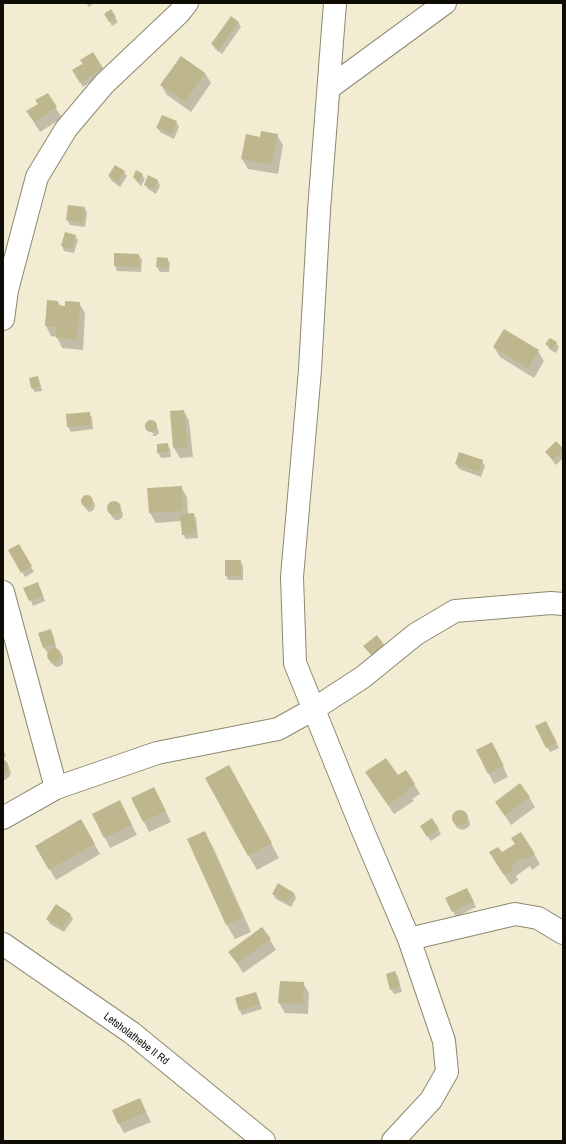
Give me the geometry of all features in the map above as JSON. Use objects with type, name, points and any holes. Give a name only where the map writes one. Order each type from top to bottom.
[{"type":"street","points":[[3,319],[7,290],[37,177],[66,129],[104,84],[179,13],[187,3]]},
{"type":"street","points":[[335,3],[319,210],[310,370],[292,577],[295,663],[363,831],[409,939],[444,1041],[447,1072],[431,1100],[393,1141]]},
{"type":"street","points":[[329,88],[445,3]]},
{"type":"street","points":[[3,592],[56,788]]},
{"type":"street","points":[[3,818],[56,788],[157,753],[278,729],[314,709],[363,677],[416,634],[455,611],[552,603],[563,604]]},
{"type":"street","points":[[409,939],[515,914],[538,918],[563,933]]},
{"type":"street","name":"Letsholathebe II Rd","points":[[3,944],[132,1033],[264,1141]]},
{"type":"building","points":[[111,9],[116,17],[109,22],[104,14]]},
{"type":"building","points":[[231,16],[239,22],[219,50],[211,44]]},
{"type":"building","points":[[93,52],[103,68],[80,83],[72,70],[82,64],[86,69],[80,60]]},
{"type":"building","points":[[181,56],[205,73],[185,102],[160,85]]},
{"type":"building","points":[[48,93],[57,107],[34,122],[26,111],[38,104],[35,100]]},
{"type":"building","points":[[162,115],[177,121],[172,134],[156,128]]},
{"type":"building","points":[[261,131],[278,134],[272,165],[241,159],[246,134],[260,137]]},
{"type":"building","points":[[115,165],[125,171],[118,182],[108,176]]},
{"type":"building","points":[[136,170],[143,174],[138,182],[133,177]]},
{"type":"building","points":[[148,175],[158,180],[154,189],[144,185]]},
{"type":"building","points":[[68,205],[85,207],[83,223],[66,220]]},
{"type":"building","points":[[65,232],[76,235],[72,249],[61,246]]},
{"type":"building","points":[[114,253],[139,254],[139,267],[114,266]]},
{"type":"building","points":[[157,257],[168,258],[167,268],[156,267]]},
{"type":"building","points":[[47,300],[58,301],[58,305],[65,306],[65,301],[80,302],[77,340],[56,338],[56,327],[45,326]]},
{"type":"building","points":[[504,329],[539,350],[528,368],[493,347]]},
{"type":"building","points":[[550,338],[557,342],[553,349],[545,344]]},
{"type":"building","points":[[38,376],[40,387],[31,388],[29,378]]},
{"type":"building","points":[[184,410],[188,447],[173,448],[170,411]]},
{"type":"building","points":[[90,412],[91,425],[67,427],[66,414]]},
{"type":"building","points":[[151,420],[155,422],[157,426],[155,430],[151,432],[147,430],[145,426],[147,422]]},
{"type":"building","points":[[556,441],[563,448],[563,451],[553,460],[545,452]]},
{"type":"building","points":[[168,443],[169,452],[157,453],[157,444]]},
{"type":"building","points":[[459,452],[483,460],[479,472],[455,464]]},
{"type":"building","points":[[182,486],[183,511],[149,513],[147,488]]},
{"type":"building","points":[[85,495],[89,495],[93,501],[89,507],[85,507],[81,503],[81,499]]},
{"type":"building","points":[[114,501],[119,503],[121,508],[119,513],[114,515],[109,513],[107,508],[109,503]]},
{"type":"building","points":[[194,513],[196,533],[182,535],[180,514]]},
{"type":"building","points":[[19,544],[32,566],[21,573],[8,550]]},
{"type":"building","points":[[225,560],[241,560],[241,576],[225,576]]},
{"type":"building","points":[[38,582],[43,596],[29,601],[23,588]]},
{"type":"building","points":[[51,629],[55,644],[43,648],[38,633]]},
{"type":"building","points":[[377,635],[385,646],[372,656],[363,646]]},
{"type":"building","points":[[51,648],[57,648],[61,652],[61,658],[57,662],[51,662],[47,658],[47,652]]},
{"type":"building","points":[[546,721],[557,743],[546,748],[535,726]]},
{"type":"building","points":[[492,742],[504,766],[488,774],[476,750]]},
{"type":"building","points":[[386,758],[398,775],[406,770],[415,784],[407,789],[409,791],[388,805],[365,772]]},
{"type":"building","points":[[3,759],[7,762],[9,768],[3,775]]},
{"type":"building","points":[[229,765],[272,843],[248,856],[205,778]]},
{"type":"building","points":[[520,783],[530,797],[505,816],[495,802]]},
{"type":"building","points":[[154,787],[166,811],[143,822],[131,798]]},
{"type":"building","points":[[120,800],[132,825],[104,838],[92,814]]},
{"type":"building","points":[[460,810],[466,812],[468,818],[466,824],[460,826],[454,824],[452,818],[454,812]]},
{"type":"building","points":[[432,818],[439,829],[427,837],[420,826]]},
{"type":"building","points":[[81,819],[95,844],[49,870],[35,846]]},
{"type":"building","points":[[205,831],[243,918],[226,925],[187,839]]},
{"type":"building","points":[[521,832],[535,854],[526,860],[523,857],[511,865],[514,870],[504,875],[489,852],[498,847],[502,852],[515,844],[511,838]]},
{"type":"building","points":[[278,883],[294,893],[288,903],[272,894]]},
{"type":"building","points":[[467,888],[474,902],[452,912],[445,898]]},
{"type":"building","points":[[56,904],[71,914],[62,928],[46,919]]},
{"type":"building","points":[[262,927],[271,939],[237,963],[228,952]]},
{"type":"building","points":[[395,971],[400,987],[390,990],[386,974]]},
{"type":"building","points":[[280,981],[304,982],[303,1004],[278,1003]]},
{"type":"building","points":[[256,992],[260,1004],[239,1011],[235,998]]},
{"type":"building","points":[[140,1098],[146,1112],[118,1124],[112,1110]]}]
